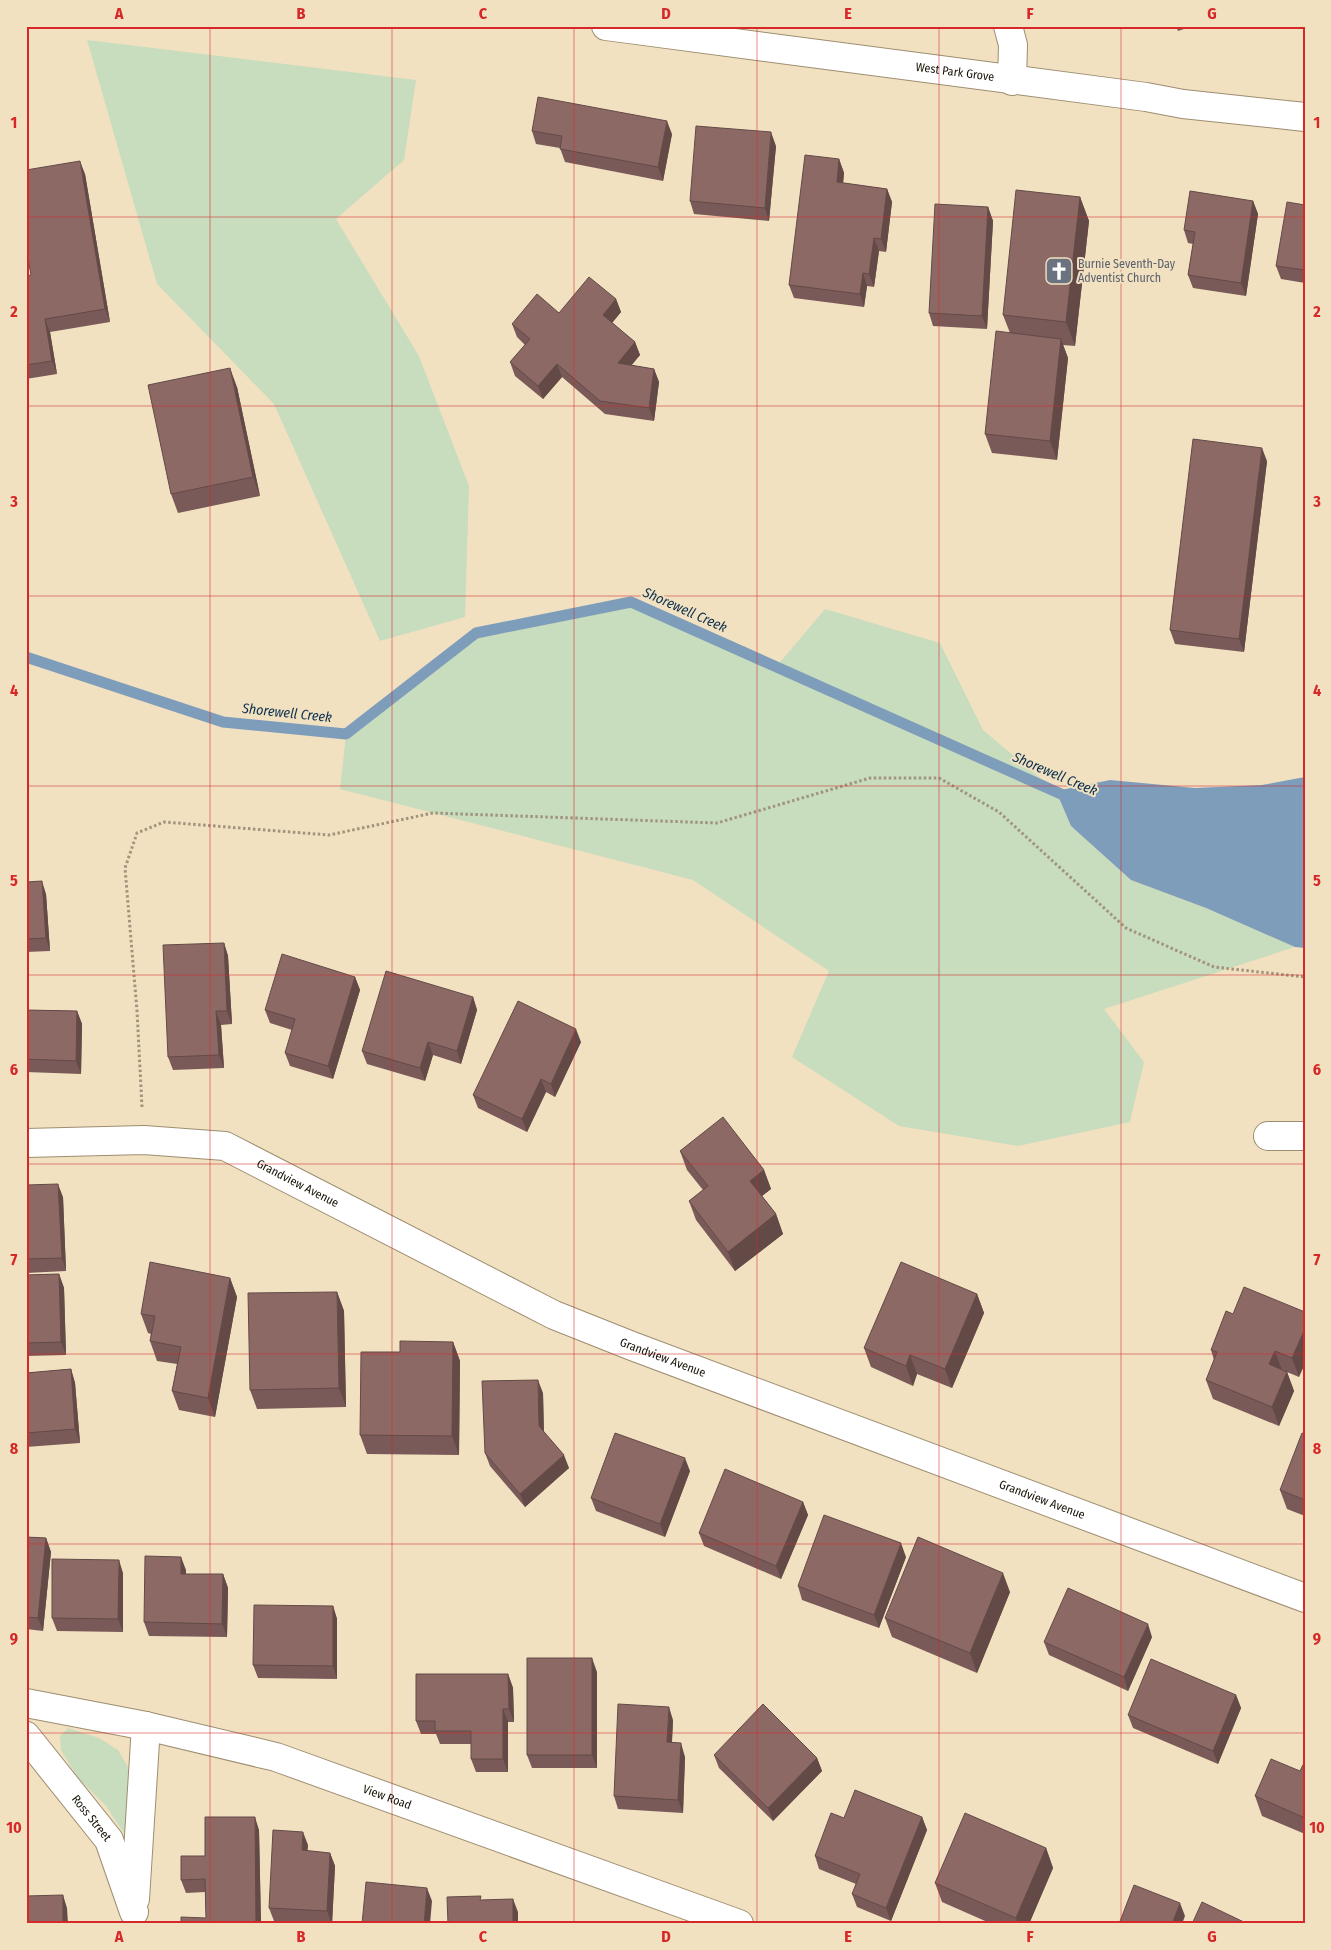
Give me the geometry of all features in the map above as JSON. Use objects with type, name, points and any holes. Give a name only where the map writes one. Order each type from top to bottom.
[{"type":"street","name":"West Park Grove","points":[[606,26],[1012,81],[1146,97],[1183,104],[1305,117]]},
{"type":"street","points":[[1008,26],[1013,45],[1012,81]]},
{"type":"street","points":[[1268,1136],[1305,1136]]},
{"type":"street","name":"Grandview Avenue","points":[[26,1143],[144,1140],[225,1146],[554,1314],[632,1346],[1305,1598]]},
{"type":"street","name":"View Road","points":[[26,1703],[146,1726],[276,1757],[739,1924]]},
{"type":"street","name":"Ross Street","points":[[134,1918],[146,1726]]},
{"type":"street","name":"Ross Street","points":[[26,1736],[109,1840],[134,1918]]},
{"type":"path","points":[[144,1140],[137,1011],[125,868],[137,833],[164,822],[329,834],[433,813],[717,823],[870,778],[939,778],[999,812],[1126,928],[1214,967],[1305,977]]},
{"type":"green space","points":[[87,40],[416,80],[404,160],[336,219],[419,356],[469,486],[465,617],[380,641],[274,404],[157,284]]},
{"type":"green space","points":[[631,602],[776,667],[825,609],[940,643],[983,730],[1056,791],[1071,826],[1131,880],[1206,908],[1295,947],[1104,1009],[1144,1062],[1130,1122],[1018,1146],[899,1126],[792,1057],[829,971],[693,880],[340,789],[346,734],[476,633]]},
{"type":"green space","points":[[68,1728],[99,1738],[118,1750],[128,1767],[127,1838],[106,1806],[78,1778],[61,1750],[60,1736]]},
{"type":"water","points":[[1305,777],[1305,948],[1295,947],[1206,908],[1131,880],[1071,826],[1056,791],[1110,780],[1195,788],[1262,785]]},
{"type":"building","points":[[538,97],[667,121],[658,167],[560,149],[562,136],[532,131]]},
{"type":"building","points":[[696,126],[771,132],[765,208],[690,201]]},
{"type":"building","points":[[805,155],[839,159],[837,182],[887,189],[881,239],[874,238],[869,274],[863,273],[860,294],[789,285]]},
{"type":"building","points":[[80,161],[105,309],[45,319],[52,361],[26,365],[26,276],[31,275],[26,247],[26,170]]},
{"type":"building","points":[[1016,190],[1080,197],[1066,322],[1003,315]]},
{"type":"building","points":[[1190,191],[1253,201],[1241,283],[1188,275],[1195,232],[1184,230]]},
{"type":"building","points":[[1287,202],[1305,205],[1305,270],[1276,266]]},
{"type":"building","points":[[935,204],[988,207],[982,316],[929,313]]},
{"type":"building","points":[[589,277],[616,299],[603,315],[635,342],[618,363],[654,369],[649,408],[600,401],[557,364],[538,386],[510,362],[530,339],[512,324],[537,294],[559,313]]},
{"type":"building","points":[[996,331],[1061,339],[1050,441],[985,434]]},
{"type":"building","points":[[230,368],[253,477],[171,494],[148,385]]},
{"type":"building","points":[[1193,439],[1262,448],[1239,639],[1170,630]]},
{"type":"building","points":[[42,881],[46,938],[26,939],[26,882]]},
{"type":"building","points":[[224,943],[227,1011],[216,1011],[219,1055],[168,1057],[163,945]]},
{"type":"building","points":[[282,954],[355,977],[328,1066],[285,1053],[295,1019],[265,1010]]},
{"type":"building","points":[[386,971],[473,997],[457,1051],[428,1042],[420,1068],[362,1051]]},
{"type":"building","points":[[518,1001],[576,1029],[551,1084],[541,1079],[522,1119],[473,1095]]},
{"type":"building","points":[[26,1010],[77,1011],[76,1061],[26,1059]]},
{"type":"building","points":[[723,1117],[764,1170],[750,1181],[776,1214],[728,1252],[689,1201],[708,1186],[680,1151]]},
{"type":"building","points":[[58,1184],[62,1258],[26,1259],[26,1185]]},
{"type":"building","points":[[150,1262],[230,1278],[208,1398],[172,1391],[181,1347],[150,1341],[155,1316],[141,1314]]},
{"type":"building","points":[[901,1262],[977,1294],[945,1369],[910,1355],[906,1366],[864,1348]]},
{"type":"building","points":[[59,1274],[61,1342],[26,1343],[26,1275]]},
{"type":"building","points":[[1244,1287],[1305,1312],[1305,1329],[1292,1358],[1275,1351],[1269,1364],[1287,1372],[1272,1407],[1206,1380],[1217,1352],[1211,1350],[1226,1311],[1233,1314]]},
{"type":"building","points":[[337,1292],[339,1388],[250,1390],[248,1293]]},
{"type":"building","points":[[400,1341],[453,1342],[452,1436],[360,1435],[361,1352],[400,1352]]},
{"type":"building","points":[[71,1369],[75,1429],[26,1433],[26,1373]]},
{"type":"building","points":[[538,1380],[539,1426],[564,1455],[520,1494],[485,1453],[482,1381]]},
{"type":"building","points":[[615,1433],[685,1458],[660,1524],[591,1498]]},
{"type":"building","points":[[1302,1433],[1305,1434],[1305,1500],[1280,1490]]},
{"type":"building","points":[[725,1469],[803,1502],[776,1566],[699,1533]]},
{"type":"building","points":[[824,1515],[901,1543],[874,1615],[798,1586]]},
{"type":"building","points":[[26,1537],[46,1538],[38,1618],[26,1617]]},
{"type":"building","points":[[918,1537],[1003,1573],[970,1653],[885,1618]]},
{"type":"building","points":[[145,1556],[181,1557],[181,1574],[223,1574],[222,1624],[144,1622]]},
{"type":"building","points":[[52,1559],[119,1560],[118,1619],[52,1618]]},
{"type":"building","points":[[1068,1588],[1148,1624],[1124,1677],[1044,1642]]},
{"type":"building","points":[[254,1605],[333,1606],[333,1666],[253,1665]]},
{"type":"building","points":[[527,1658],[592,1658],[592,1755],[527,1755]]},
{"type":"building","points":[[1151,1659],[1236,1695],[1213,1751],[1128,1715]]},
{"type":"building","points":[[416,1674],[508,1674],[509,1709],[503,1709],[503,1759],[471,1759],[471,1731],[435,1731],[435,1721],[416,1721]]},
{"type":"building","points":[[618,1704],[669,1707],[667,1742],[681,1743],[678,1800],[614,1796]]},
{"type":"building","points":[[763,1704],[817,1758],[768,1808],[714,1755]]},
{"type":"building","points":[[1271,1759],[1300,1771],[1305,1761],[1305,1818],[1255,1796]]},
{"type":"building","points":[[855,1790],[922,1817],[886,1908],[852,1894],[860,1874],[815,1856],[831,1813],[844,1818]]},
{"type":"building","points":[[965,1813],[1046,1848],[1016,1918],[935,1883]]},
{"type":"building","points":[[205,1817],[255,1817],[256,1924],[181,1924],[181,1917],[206,1918],[205,1879],[181,1880],[181,1856],[205,1856]]},
{"type":"building","points":[[273,1830],[303,1832],[302,1850],[330,1853],[327,1911],[269,1908]]},
{"type":"building","points":[[366,1882],[427,1888],[424,1924],[362,1924]]},
{"type":"building","points":[[1134,1885],[1180,1903],[1172,1924],[1119,1924]]},
{"type":"building","points":[[63,1895],[63,1924],[26,1924],[26,1896]]},
{"type":"building","points":[[481,1896],[480,1900],[513,1899],[513,1924],[448,1924],[447,1897]]},
{"type":"building","points":[[1202,1902],[1248,1924],[1192,1924]]},
{"type":"waterway","name":"Shorewell Creek","points":[[26,657],[223,722],[346,734],[476,633],[631,602],[1070,798]]},
{"type":"place","name":"Burnie Seventh-Day Adventist Church","points":[[1059,271]]}]
